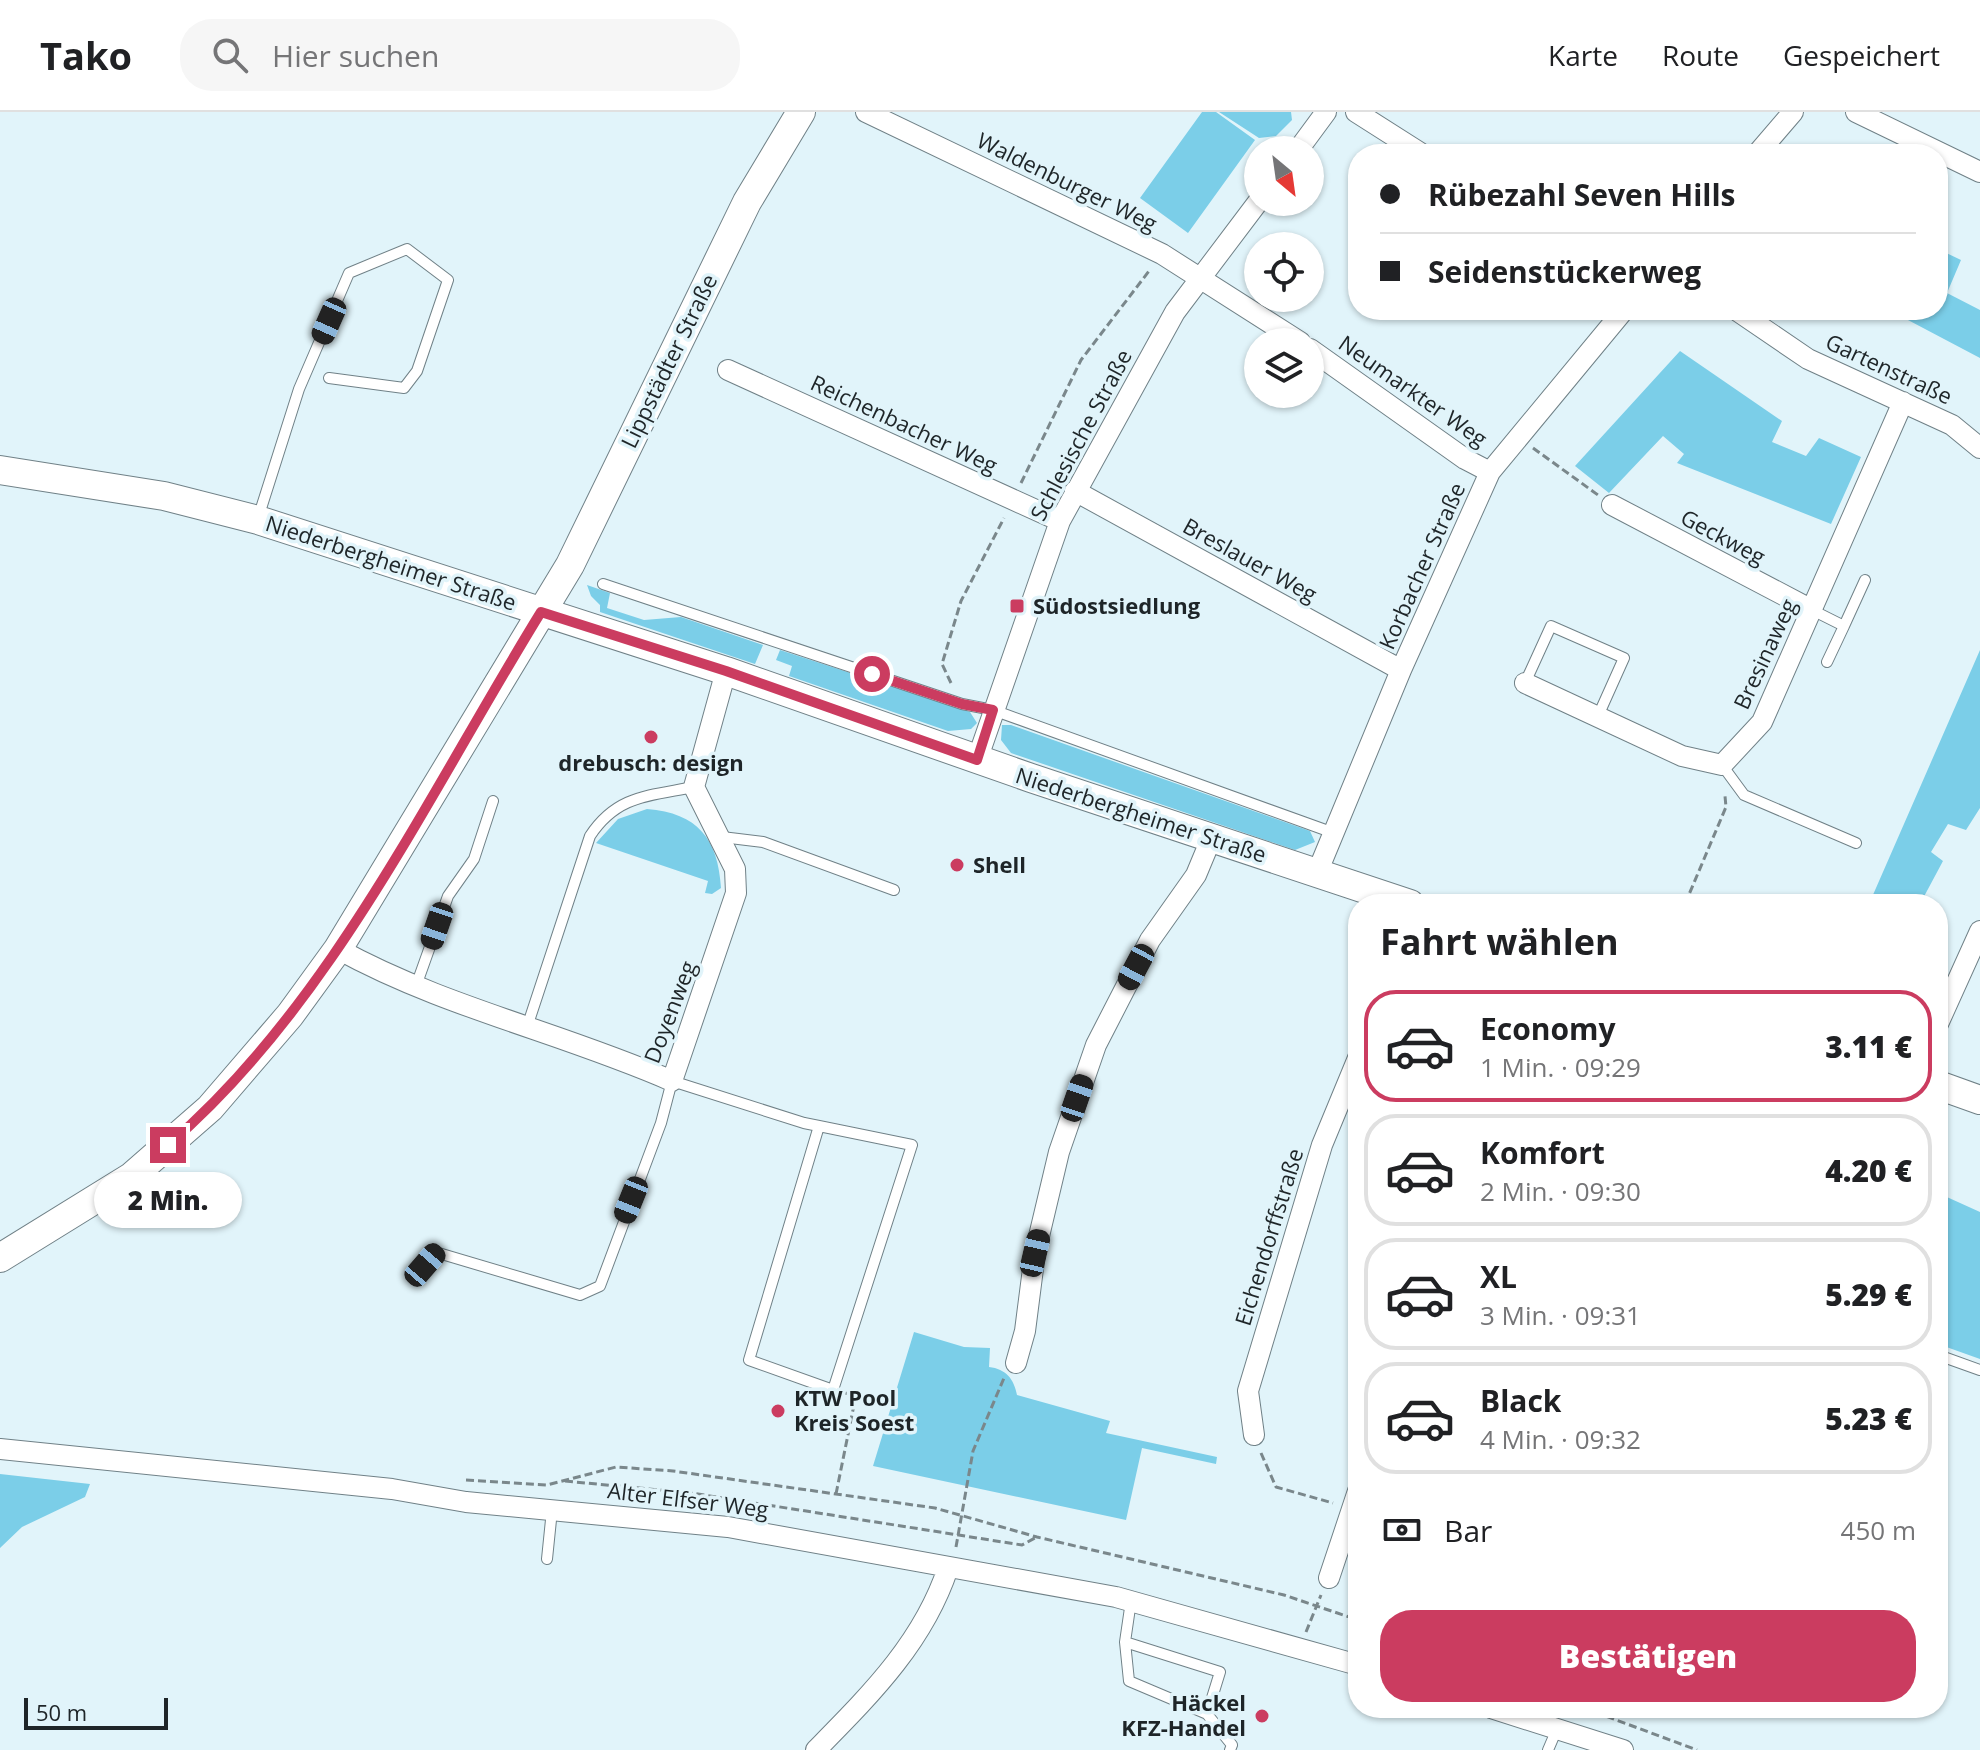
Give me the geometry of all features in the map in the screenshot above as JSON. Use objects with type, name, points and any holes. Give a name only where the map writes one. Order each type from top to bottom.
[{"type":"main road","name":"Lippstädter Straße","points":[[0,1258],[131,1177],[210,1108],[290,1015],[338,949],[570,565],[747,202],[800,113]]},
{"type":"main road","name":"Niederbergheimer Straße","points":[[0,470],[164,496],[258,520],[726,671],[977,760],[1380,894]]},
{"type":"main road","points":[[1948,1089],[1980,1100]]},
{"type":"street","name":"Waldenburger Weg","points":[[866,112],[1162,254],[1201,277]]},
{"type":"street","points":[[1308,136],[1326,112]]},
{"type":"street","points":[[1356,112],[1406,144]]},
{"type":"street","points":[[1766,144],[1793,112]]},
{"type":"street","points":[[1856,112],[1922,144]]},
{"type":"street","points":[[1948,157],[1980,172]]},
{"type":"street","name":"Schlesische Straße","points":[[977,760],[1060,521],[1175,312],[1247,216]]},
{"type":"street","points":[[1201,277],[1279,328]]},
{"type":"street","name":"Korbacher Straße","points":[[1317,873],[1331,832],[1490,472],[1616,320]]},
{"type":"street","name":"Gartenstraße","points":[[1751,320],[1808,359],[1952,425],[1980,448]]},
{"type":"street","name":"Neumarkter Weg","points":[[1324,359],[1465,459],[1490,472]]},
{"type":"street","name":"Reichenbacher Weg","points":[[728,370],[1060,521]]},
{"type":"street","name":"Bresinaweg","points":[[1722,765],[1762,722],[1903,402]]},
{"type":"street","name":"Breslauer Weg","points":[[1075,491],[1401,670]]},
{"type":"street","name":"Geckweg","points":[[1612,505],[1812,610]]},
{"type":"street","points":[[694,787],[726,671]]},
{"type":"street","points":[[1525,683],[1682,756],[1722,765]]},
{"type":"street","name":"Doyenweg","points":[[338,949],[390,977],[528,1024],[672,1081],[733,908],[737,880],[722,837],[694,787]]},
{"type":"street","points":[[1016,1363],[1025,1331],[1035,1253],[1059,1152],[1096,1045],[1150,940],[1196,875],[1211,839]]},
{"type":"street","points":[[1948,1002],[1980,931]]},
{"type":"street","name":"Eichendorffstraße","points":[[1254,1435],[1248,1391],[1322,1145],[1348,1082]]},
{"type":"street","name":"Alter Elfser Weg","points":[[0,1449],[392,1489],[466,1502],[728,1527],[896,1555],[948,1568],[1131,1601],[1348,1662]]},
{"type":"street","points":[[1329,1578],[1348,1521]]},
{"type":"street","points":[[816,1750],[892,1673],[939,1599],[948,1568]]},
{"type":"street","points":[[1522,1718],[1623,1750]]},
{"type":"lane","points":[[258,520],[299,389],[349,273],[407,249],[448,280],[417,371],[404,388],[329,378]]},
{"type":"lane","points":[[1827,662],[1865,580]]},
{"type":"lane","points":[[603,584],[962,704],[993,710],[1331,832]]},
{"type":"lane","points":[[1812,610],[1844,626]]},
{"type":"lane","points":[[1525,683],[1551,626],[1624,658],[1598,716]]},
{"type":"lane","points":[[1722,765],[1744,795],[1856,843]]},
{"type":"lane","points":[[528,1024],[590,836],[598,823],[621,803],[694,787]]},
{"type":"lane","points":[[416,986],[448,896],[474,859],[493,801]]},
{"type":"lane","points":[[722,837],[763,842],[894,890]]},
{"type":"lane","points":[[414,1277],[435,1252],[580,1295],[600,1286],[661,1123],[672,1081],[819,1126],[912,1145],[833,1390],[749,1360],[819,1126]]},
{"type":"lane","points":[[1948,1359],[1980,1370]]},
{"type":"lane","points":[[547,1559],[552,1510]]},
{"type":"lane","points":[[1131,1601],[1125,1642],[1129,1681],[1207,1714],[1232,1745],[1230,1750]]},
{"type":"lane","points":[[1125,1642],[1220,1672],[1207,1714]]},
{"type":"lane","points":[[1548,1750],[1557,1729]]},
{"type":"path","points":[[962,704],[942,664],[961,601],[1081,360],[1162,254]]},
{"type":"path","points":[[1517,436],[1612,505]]},
{"type":"path","points":[[1689,894],[1726,807],[1722,765]]},
{"type":"path","points":[[948,1568],[960,1532],[973,1451],[1004,1377],[1016,1363]]},
{"type":"path","points":[[833,1390],[856,1395],[836,1494]]},
{"type":"path","points":[[1254,1435],[1276,1487],[1348,1499]]},
{"type":"path","points":[[1037,1537],[1022,1545],[960,1532],[691,1493],[561,1480],[616,1467],[836,1494],[962,1515],[1037,1537],[1316,1605],[1348,1616]]},
{"type":"path","points":[[1301,1647],[1329,1578]]},
{"type":"path","points":[[1611,1718],[1697,1750]]},
{"type":"shaded area","points":[[1202,112],[1216,112],[1249,136],[1244,136],[1244,155],[1188,233],[1140,198]]},
{"type":"shaded area","points":[[1219,112],[1291,112],[1292,120],[1276,136],[1256,136]]},
{"type":"shaded area","points":[[1948,254],[1961,260],[1948,291]]},
{"type":"shaded area","points":[[1948,294],[1980,310],[1980,358],[1908,320],[1948,320]]},
{"type":"shaded area","points":[[1680,351],[1782,421],[1772,442],[1806,456],[1819,438],[1861,457],[1831,524],[1677,463],[1684,454],[1663,436],[1609,493],[1575,466]]},
{"type":"shaded area","points":[[587,585],[610,593],[607,608],[644,620],[681,617],[763,645],[755,664],[600,612],[600,605],[591,596]]},
{"type":"shaded area","points":[[780,650],[970,712],[977,723],[971,729],[948,731],[789,676],[792,666],[776,660]]},
{"type":"shaded area","points":[[1980,650],[1980,808],[1966,830],[1948,824],[1931,852],[1943,861],[1925,894],[1873,894]]},
{"type":"shaded area","points":[[1002,725],[1011,725],[1310,831],[1315,842],[1295,850],[1011,753],[1001,740]]},
{"type":"shaded area","points":[[647,809],[680,816],[702,832],[715,856],[721,888],[712,894],[705,893],[708,881],[596,843],[618,819]]},
{"type":"shaded area","points":[[1948,1198],[1980,1212],[1980,1359],[1948,1348]]},
{"type":"shaded area","points":[[914,1332],[964,1347],[990,1348],[989,1367],[1008,1376],[1017,1395],[1110,1421],[1106,1433],[1217,1457],[1216,1464],[1142,1448],[1126,1520],[873,1466]]},
{"type":"shaded area","points":[[0,1474],[90,1484],[85,1497],[22,1527],[0,1548]]},
{"type":"place","name":"Südostsiedlung","points":[[1017,606]]},
{"type":"place","name":"drebusch: design","points":[[651,737]]},
{"type":"place","name":"Shell","points":[[957,865]]},
{"type":"place","name":"KTW Pool Kreis Soest","points":[[778,1411]]},
{"type":"place","name":"Häckel KFZ-Handel","points":[[1262,1716]]},
{"type":"route","points":[[168,1145],[210,1108],[290,1015],[338,949],[541,612],[726,671],[977,760],[993,710],[962,704],[872,674]]}]
